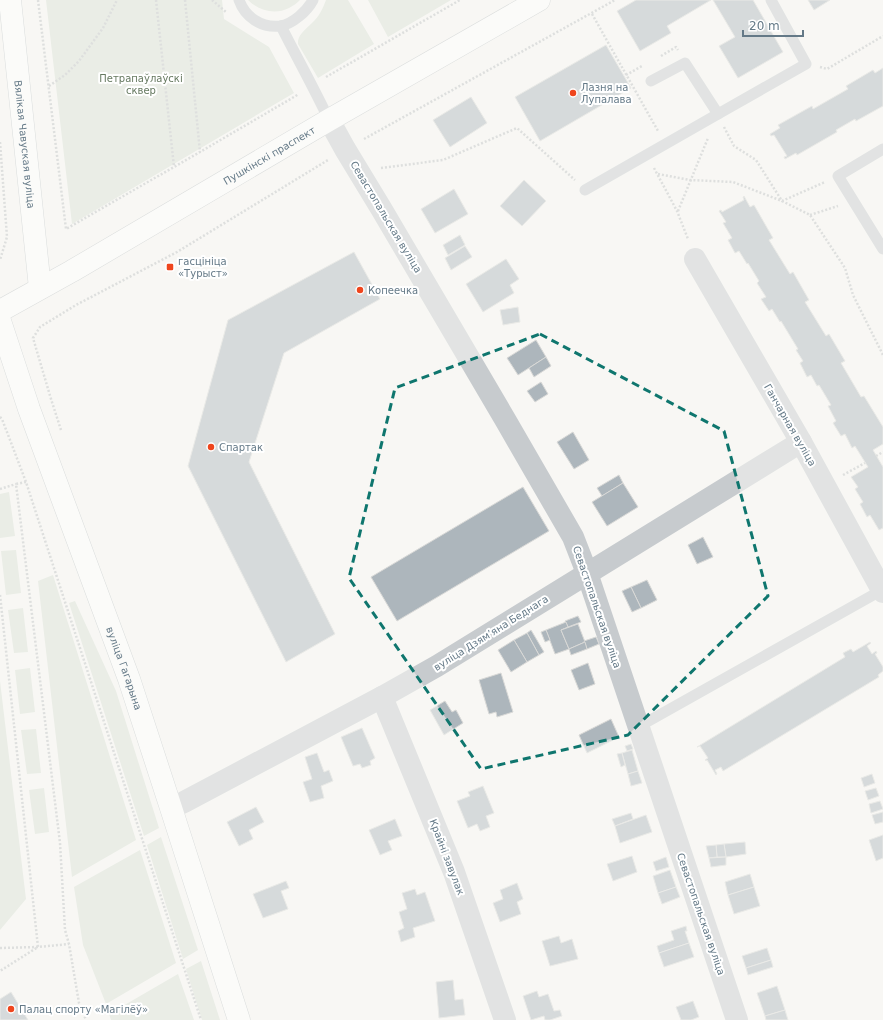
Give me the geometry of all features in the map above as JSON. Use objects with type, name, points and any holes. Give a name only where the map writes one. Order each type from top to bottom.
[{"type":"main road","name":"Вялікая Чавуская вуліца","points":[[10,0],[40,288]]},
{"type":"main road","name":"Пушкінскі праспект","points":[[0,311],[72,271],[329,120],[539,0]]},
{"type":"main road","name":"вуліца Гагарына","points":[[0,321],[29,409],[129,679],[239,1020]]},
{"type":"street","name":"Севастопальская вуліца","points":[[329,120],[573,537],[587,573],[737,1020]]},
{"type":"street","name":"Ганчарная вуліца","points":[[695,259],[801,442],[882,591]]},
{"type":"street","name":"вуліца Дзямʼяна Беднага","points":[[171,808],[382,698],[437,666],[801,442]]},
{"type":"street","name":"Крайні завулак","points":[[382,698],[454,872],[506,1020]]},
{"type":"lane","points":[[239,0],[241,6],[250,17],[259,23],[271,26],[281,26],[294,20],[306,12],[313,0]]},
{"type":"lane","points":[[585,190],[806,64],[771,0]]},
{"type":"lane","points":[[281,26],[329,120]]},
{"type":"lane","points":[[651,81],[685,63],[718,114]]},
{"type":"lane","points":[[883,149],[838,176],[883,249]]},
{"type":"lane","points":[[638,727],[882,591]]},
{"type":"path","points":[[38,0],[66,229],[460,0]]},
{"type":"path","points":[[49,86],[65,75],[79,61],[104,28],[117,0]]},
{"type":"path","points":[[156,0],[174,166]]},
{"type":"path","points":[[185,0],[200,152]]},
{"type":"path","points":[[212,0],[229,15]]},
{"type":"path","points":[[51,399],[33,338],[40,327],[76,305],[177,252],[346,150],[615,0]]},
{"type":"path","points":[[592,14],[665,144]]},
{"type":"path","points":[[806,64],[827,69],[883,36]]},
{"type":"path","points":[[678,212],[718,114]]},
{"type":"path","points":[[718,114],[734,146],[756,160],[782,201]]},
{"type":"path","points":[[359,172],[443,160],[517,128],[585,190]]},
{"type":"path","points":[[0,142],[7,237],[0,260]]},
{"type":"path","points":[[648,155],[678,212],[695,259]]},
{"type":"path","points":[[658,174],[690,180],[733,182],[782,201],[810,215],[845,268],[853,295],[883,356]]},
{"type":"path","points":[[782,201],[838,176]]},
{"type":"path","points":[[810,215],[854,202]]},
{"type":"path","points":[[1,419],[26,482],[200,1020]]},
{"type":"path","points":[[876,456],[883,452]]},
{"type":"path","points":[[0,488],[26,482]]},
{"type":"path","points":[[16,484],[60,843],[65,930],[69,944],[79,1003],[86,1020]]},
{"type":"path","points":[[0,594],[38,947]]},
{"type":"path","points":[[0,948],[38,947],[69,944]]},
{"type":"path","points":[[0,971],[38,947]]},
{"type":"highlighted area","points":[[540,334],[724,431],[768,596],[628,735],[481,769],[349,578],[395,388]]},
{"type":"green space","name":"Петрапаўлаўскі сквер","points":[[46,0],[222,0],[224,19],[269,47],[294,93],[72,224]]},
{"type":"green space","points":[[248,0],[300,0],[284,10],[267,11],[257,7]]},
{"type":"green space","points":[[326,0],[348,0],[374,44],[318,78],[298,44],[298,41],[302,32],[319,15]]},
{"type":"green space","points":[[368,0],[451,0],[388,37]]},
{"type":"green space","points":[[9,492],[15,536],[0,538],[0,494]]},
{"type":"green space","points":[[16,550],[21,593],[6,595],[1,551]]},
{"type":"green space","points":[[53,575],[136,840],[72,877],[38,581]]},
{"type":"green space","points":[[75,601],[116,691],[159,828],[144,836],[69,603]]},
{"type":"green space","points":[[23,608],[28,652],[14,653],[8,610]]},
{"type":"green space","points":[[30,668],[35,712],[20,714],[15,670]]},
{"type":"green space","points":[[0,681],[26,899],[0,930]]},
{"type":"green space","points":[[36,729],[41,773],[27,774],[21,730]]},
{"type":"green space","points":[[44,788],[49,832],[35,834],[29,790]]},
{"type":"green space","points":[[161,837],[198,950],[183,959],[147,845]]},
{"type":"green space","points":[[140,850],[176,963],[106,1004],[83,945],[74,887]]},
{"type":"green space","points":[[201,961],[220,1020],[202,1020],[186,969]]},
{"type":"green space","points":[[178,974],[194,1020],[111,1020],[109,1014]]},
{"type":"building","points":[[636,0],[711,0],[667,26],[671,33],[640,51],[617,11]]},
{"type":"building","points":[[713,0],[753,0],[783,52],[738,78],[719,46],[735,37]]},
{"type":"building","points":[[808,0],[830,0],[814,10]]},
{"type":"building","name":"Лазня на Лупалава","points":[[606,45],[631,88],[540,141],[515,97]]},
{"type":"building","points":[[883,68],[883,106],[856,121],[855,119],[836,130],[837,132],[797,155],[796,153],[785,159],[784,157],[787,156],[774,135],[771,136],[770,134],[780,128],[778,125],[812,106],[813,109],[848,89],[846,86],[873,70],[875,73]]},
{"type":"building","points":[[471,97],[487,123],[450,147],[433,120]]},
{"type":"building","points":[[524,180],[546,201],[522,226],[500,206]]},
{"type":"building","points":[[454,189],[468,214],[435,233],[421,209]]},
{"type":"building","points":[[744,196],[750,207],[754,205],[773,238],[769,240],[790,274],[793,272],[809,300],[805,302],[826,336],[829,334],[845,361],[841,363],[861,397],[864,396],[883,427],[883,444],[873,450],[883,467],[883,528],[879,530],[870,515],[867,517],[860,504],[863,502],[855,489],[858,487],[851,477],[868,467],[855,446],[852,448],[845,434],[841,436],[833,423],[836,421],[828,406],[831,405],[811,375],[807,377],[800,363],[803,361],[796,350],[798,349],[781,321],[780,322],[772,309],[769,311],[761,299],[766,297],[757,283],[759,281],[739,251],[735,253],[728,240],[732,238],[723,223],[726,222],[719,211],[721,210],[722,212],[744,200]]},
{"type":"building","points":[[460,235],[465,245],[448,255],[443,245]]},
{"type":"building","points":[[465,246],[472,257],[451,270],[445,258]]},
{"type":"building","points":[[354,252],[380,299],[284,353],[249,462],[335,634],[286,662],[188,466],[228,320]]},
{"type":"building","points":[[506,259],[519,279],[510,285],[514,293],[483,312],[466,284]]},
{"type":"building","points":[[518,307],[520,322],[503,325],[500,310]]},
{"type":"building","points":[[536,340],[546,357],[518,375],[507,358]]},
{"type":"building","points":[[546,357],[551,366],[534,377],[529,368]]},
{"type":"building","points":[[541,382],[548,394],[535,402],[527,391]]},
{"type":"building","points":[[573,432],[589,460],[574,469],[557,442]]},
{"type":"building","points":[[619,475],[623,483],[602,496],[597,488]]},
{"type":"building","points":[[623,483],[638,507],[607,526],[592,502]]},
{"type":"building","points":[[523,487],[549,531],[397,621],[371,577]]},
{"type":"building","points":[[703,537],[713,557],[697,564],[688,545]]},
{"type":"building","points":[[647,580],[657,600],[641,608],[631,587]]},
{"type":"building","points":[[631,587],[641,608],[632,612],[622,591]]},
{"type":"building","points":[[578,616],[581,622],[568,627],[565,621]]},
{"type":"building","points":[[566,622],[568,627],[561,630],[569,649],[555,654],[546,630]]},
{"type":"building","points":[[578,624],[585,642],[569,649],[561,630]]},
{"type":"building","points":[[531,630],[544,652],[539,655],[527,633]]},
{"type":"building","points":[[546,630],[550,640],[545,642],[541,632]]},
{"type":"building","points":[[527,633],[539,655],[527,662],[514,640]]},
{"type":"building","points":[[596,637],[599,644],[587,649],[584,641]]},
{"type":"building","points":[[514,640],[527,662],[511,672],[498,650]]},
{"type":"building","points":[[585,642],[587,649],[571,655],[569,649]]},
{"type":"building","points":[[870,642],[871,643],[867,646],[872,654],[876,651],[877,653],[875,654],[883,667],[883,671],[878,675],[879,677],[723,771],[721,767],[715,770],[716,775],[707,760],[705,760],[708,758],[700,746],[697,747],[845,657],[843,653],[851,649],[853,652]]},
{"type":"building","points":[[588,663],[595,684],[579,690],[571,670]]},
{"type":"building","points":[[501,673],[513,712],[497,717],[496,712],[489,714],[479,680]]},
{"type":"building","points":[[445,701],[452,712],[456,710],[463,723],[444,735],[430,710]]},
{"type":"building","points":[[611,719],[619,737],[587,753],[579,735]]},
{"type":"building","points":[[362,728],[375,758],[370,761],[371,765],[362,768],[360,764],[353,766],[341,737]]},
{"type":"building","points":[[631,744],[633,749],[627,751],[625,746]]},
{"type":"building","points":[[632,750],[638,771],[628,774],[622,753]]},
{"type":"building","points":[[317,753],[324,772],[329,770],[333,781],[321,786],[324,798],[310,802],[303,782],[312,779],[305,757]]},
{"type":"building","points":[[622,753],[625,765],[621,767],[617,754]]},
{"type":"building","points":[[638,771],[642,783],[631,786],[628,774]]},
{"type":"building","points":[[872,774],[875,783],[864,787],[861,778]]},
{"type":"building","points":[[483,786],[494,813],[486,816],[490,827],[480,831],[477,824],[468,828],[457,801],[470,796],[468,792]]},
{"type":"building","points":[[876,788],[879,796],[868,800],[865,791]]},
{"type":"building","points":[[880,801],[883,809],[871,813],[869,804]]},
{"type":"building","points":[[256,807],[264,822],[249,830],[253,839],[239,846],[227,822]]},
{"type":"building","points":[[883,812],[883,822],[875,824],[872,815]]},
{"type":"building","points":[[631,813],[633,819],[615,826],[612,819]]},
{"type":"building","points":[[646,815],[652,832],[620,843],[615,826]]},
{"type":"building","points":[[395,819],[402,836],[388,841],[392,850],[380,855],[369,830]]},
{"type":"building","points":[[883,835],[883,858],[876,861],[869,840]]},
{"type":"building","points":[[745,842],[746,854],[726,857],[724,844]]},
{"type":"building","points":[[724,844],[726,857],[717,857],[716,845]]},
{"type":"building","points":[[716,845],[717,857],[709,858],[706,846]]},
{"type":"building","points":[[632,856],[637,872],[613,881],[607,864]]},
{"type":"building","points":[[666,857],[669,867],[656,871],[653,862]]},
{"type":"building","points":[[726,857],[726,865],[711,867],[709,858]]},
{"type":"building","points":[[670,870],[676,887],[658,893],[653,876]]},
{"type":"building","points":[[750,874],[754,887],[728,895],[725,882]]},
{"type":"building","points":[[286,881],[289,888],[281,891],[288,909],[263,918],[253,894]]},
{"type":"building","points":[[517,883],[523,899],[517,902],[521,914],[500,922],[493,903],[503,899],[500,890]]},
{"type":"building","points":[[676,887],[680,897],[662,904],[658,893]]},
{"type":"building","points":[[754,887],[760,906],[734,914],[728,895]]},
{"type":"building","points":[[415,889],[417,895],[425,892],[435,921],[413,928],[415,937],[401,942],[398,931],[404,928],[399,912],[407,909],[402,893]]},
{"type":"building","points":[[686,926],[687,931],[685,931],[689,943],[659,953],[657,946],[674,940],[671,931]]},
{"type":"building","points":[[559,936],[561,943],[572,939],[578,959],[550,966],[542,941]]},
{"type":"building","points":[[689,943],[694,957],[664,967],[659,953]]},
{"type":"building","points":[[767,948],[771,960],[746,968],[742,956]]},
{"type":"building","points":[[771,960],[773,967],[748,975],[746,968]]},
{"type":"building","points":[[453,980],[455,1000],[463,999],[465,1015],[439,1018],[436,982]]},
{"type":"building","points":[[777,986],[785,1010],[765,1016],[757,993]]},
{"type":"building","points":[[537,991],[539,997],[548,994],[554,1011],[560,1010],[562,1016],[550,1020],[545,1020],[544,1016],[531,1020],[523,996]]},
{"type":"building","name":"Палац спорту «Магілёў»","points":[[11,992],[28,1020],[0,1020],[0,999]]},
{"type":"building","points":[[693,1001],[699,1017],[691,1020],[681,1020],[676,1007]]},
{"type":"building","points":[[785,1010],[788,1020],[766,1020],[765,1016]]},
{"type":"place","name":"Лазня на Лупалава","points":[[573,93]]},
{"type":"place","name":"гасцініца «Турыст»","points":[[170,267]]},
{"type":"place","name":"Копеечка","points":[[360,290]]},
{"type":"place","name":"Спартак","points":[[211,447]]},
{"type":"place","name":"Палац спорту «Магілёў»","points":[[11,1009]]}]
